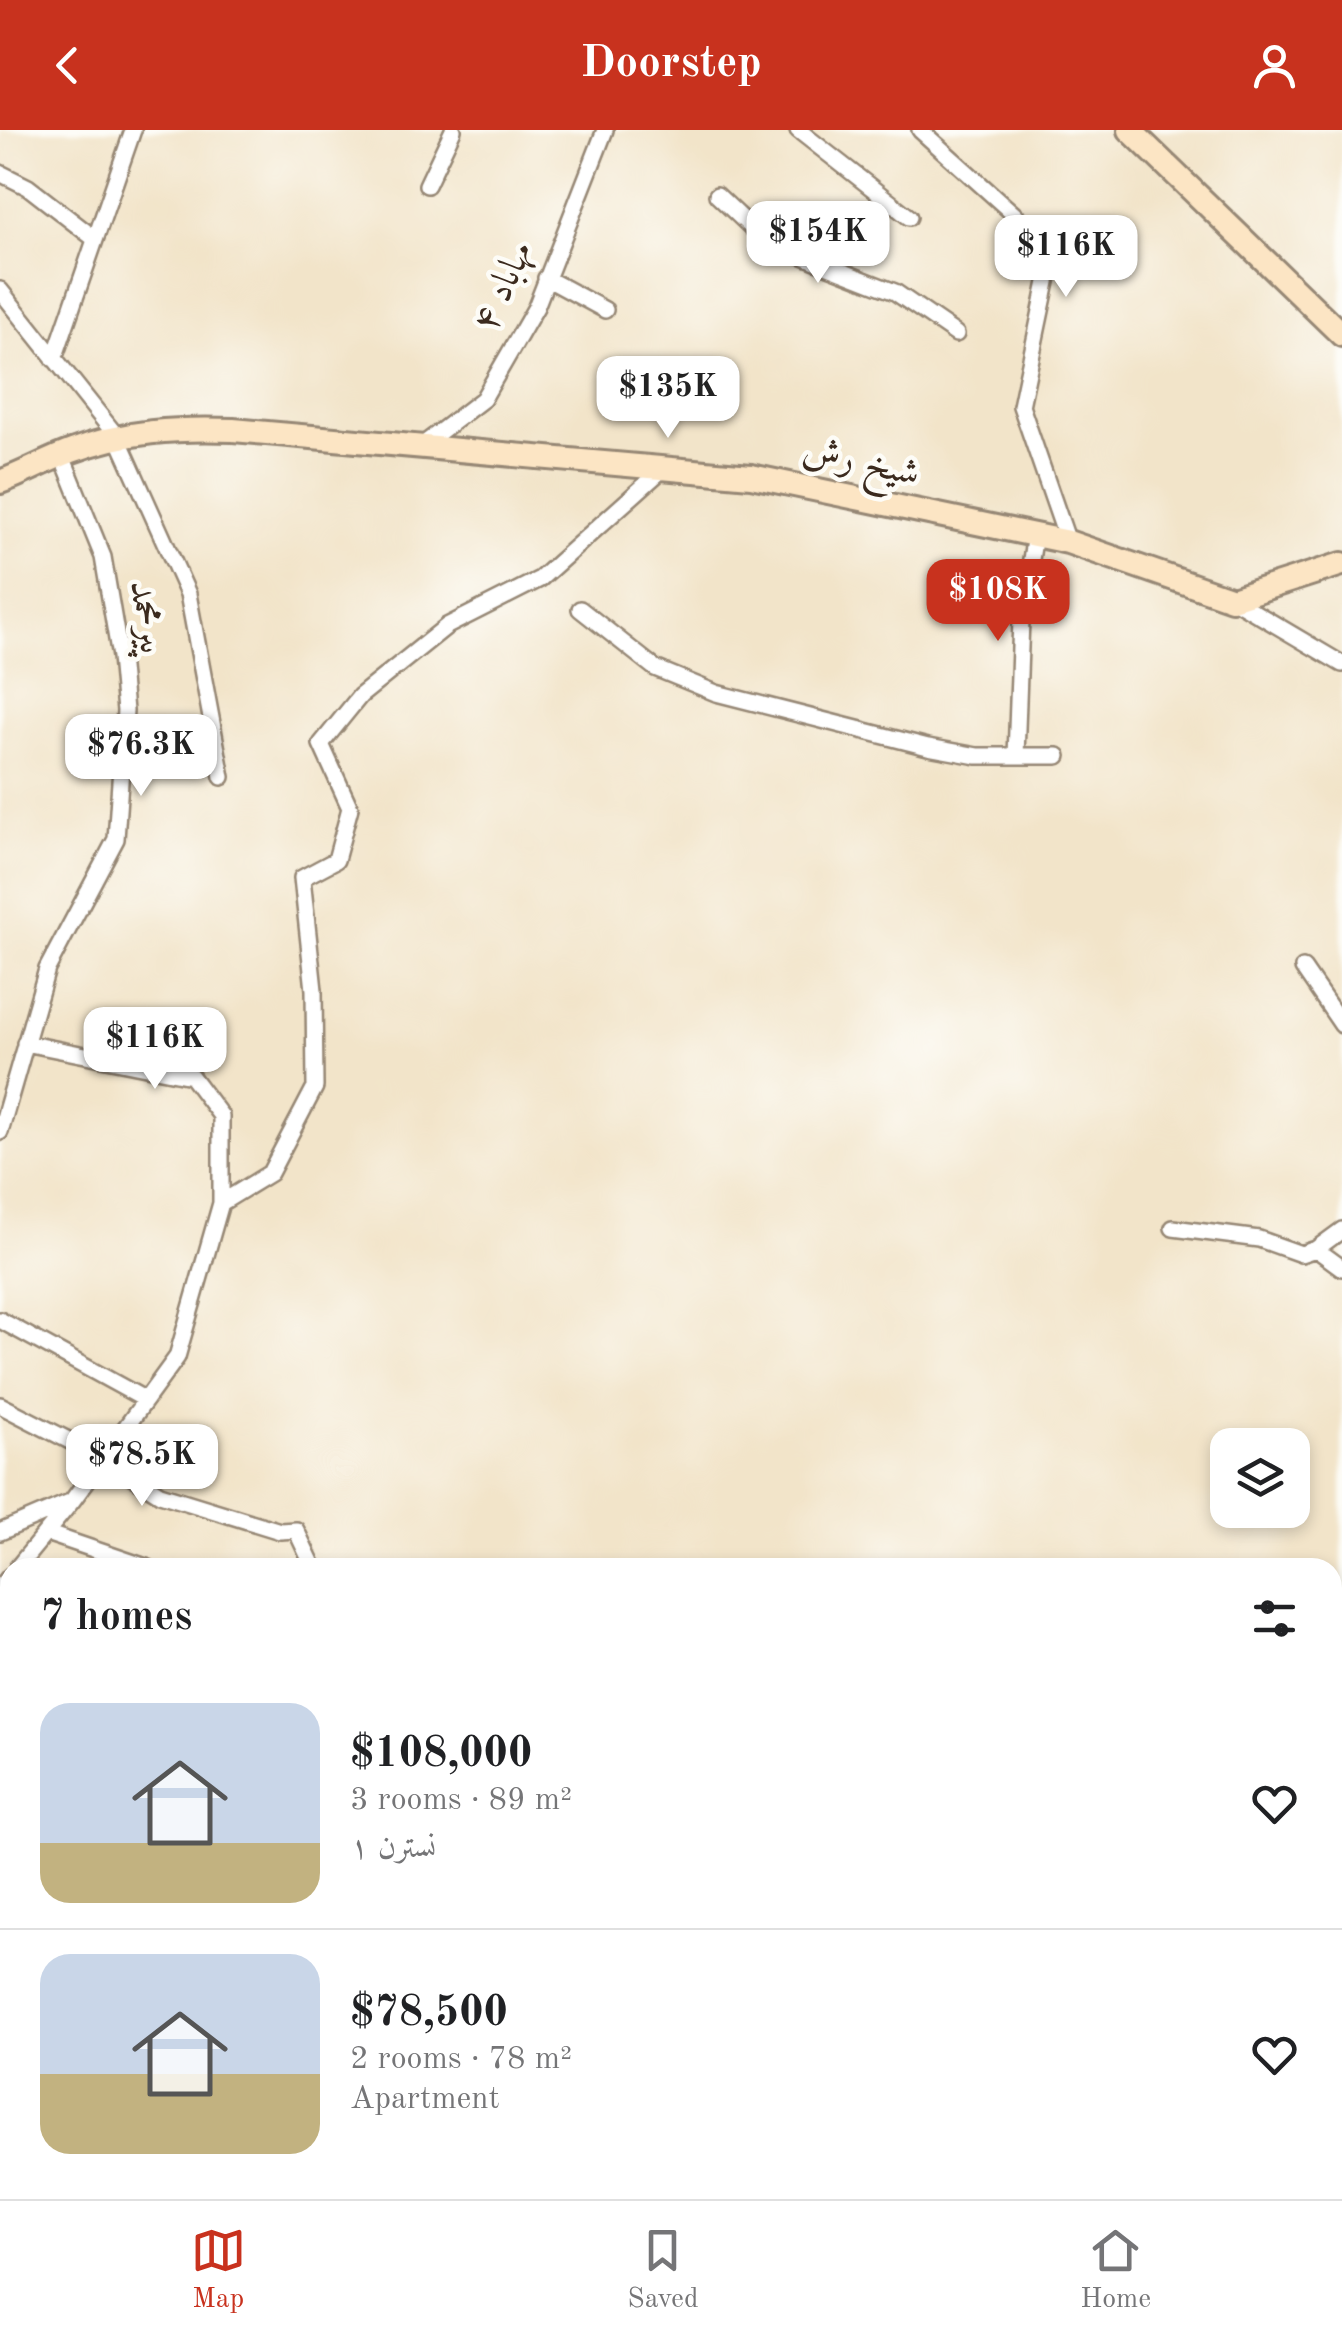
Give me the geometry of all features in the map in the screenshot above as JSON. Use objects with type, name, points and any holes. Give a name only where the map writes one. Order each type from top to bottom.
[{"type":"street","points":[[54,358],[133,130]]},
{"type":"street","points":[[427,185],[454,130]]},
{"type":"street","name":"مهاباد ۴","points":[[424,444],[484,399],[536,307],[605,130]]},
{"type":"street","points":[[798,130],[909,217]]},
{"type":"street","points":[[920,130],[1018,217],[1051,262],[1021,406],[1068,542]]},
{"type":"street","points":[[1130,130],[1342,335]]},
{"type":"street","points":[[0,172],[28,187],[95,240]]},
{"type":"street","points":[[717,195],[767,242],[894,292],[956,334]]},
{"type":"street","points":[[546,278],[605,310]]},
{"type":"street","points":[[0,290],[118,438],[188,594],[222,776]]},
{"type":"street","name":"شیخ رش","points":[[0,482],[118,438],[174,428],[424,444],[751,476],[1068,542],[1232,598]]},
{"type":"street","name":"پیرمحمد","points":[[0,1132],[46,969],[116,839],[124,730],[120,657],[104,557],[62,456]]},
{"type":"street","points":[[221,1203],[270,1174],[315,1088],[314,990],[302,878],[336,860],[350,808],[322,744],[360,696],[447,626],[540,579],[665,468]]},
{"type":"street","points":[[1016,756],[1021,620],[1035,535]]},
{"type":"street","points":[[1232,598],[1342,564]]},
{"type":"street","points":[[1232,598],[1342,664]]},
{"type":"street","points":[[580,609],[656,668],[716,693],[928,748],[977,756],[1058,756]]},
{"type":"street","points":[[1303,968],[1342,1025]]},
{"type":"street","points":[[25,1043],[191,1076],[221,1116],[221,1203],[177,1356],[72,1501],[25,1558]]},
{"type":"street","points":[[1173,1228],[1258,1238],[1301,1254],[1316,1250],[1342,1230]]},
{"type":"street","points":[[1316,1250],[1342,1268]]},
{"type":"street","points":[[0,1320],[146,1400]]},
{"type":"street","points":[[0,1405],[104,1458],[160,1494],[280,1531],[296,1530],[309,1558]]},
{"type":"street","points":[[0,1532],[72,1501]]},
{"type":"street","points":[[46,1533],[120,1558]]}]
